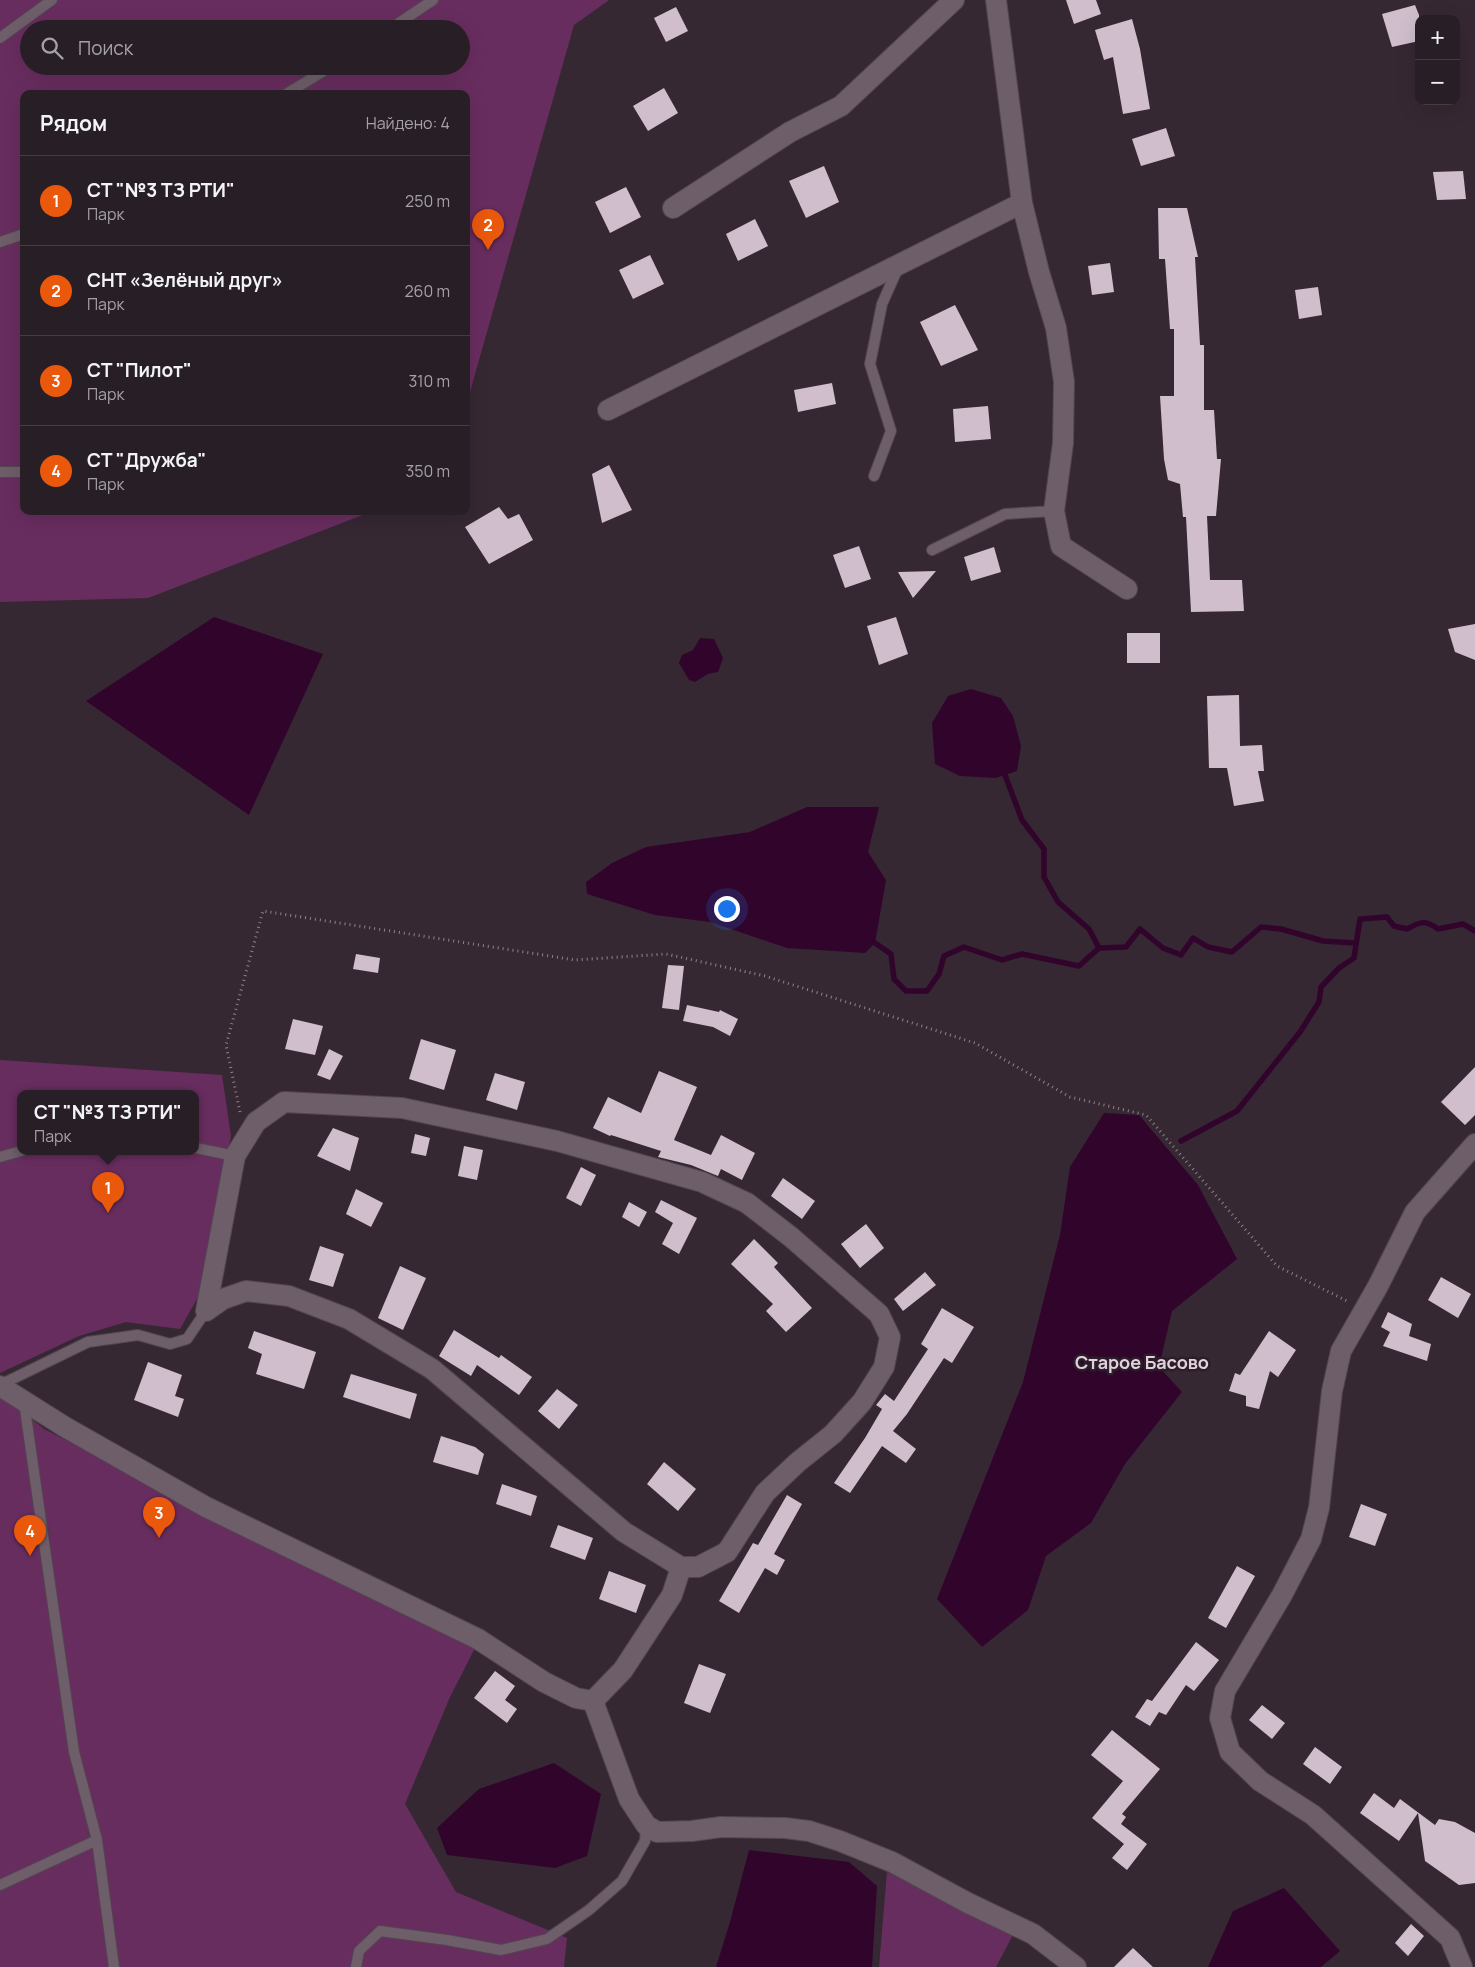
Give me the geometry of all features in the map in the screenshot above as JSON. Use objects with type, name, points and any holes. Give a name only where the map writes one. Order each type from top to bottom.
[{"type":"street","points":[[673,208],[790,132],[841,106],[954,0]]},
{"type":"street","points":[[996,0],[1022,203],[1039,272],[1056,328],[1064,382],[1063,443],[1054,511],[1061,546],[1127,589]]},
{"type":"street","points":[[608,410],[1022,203]]},
{"type":"street","points":[[284,1102],[402,1108],[557,1141],[702,1182],[747,1204],[792,1237],[880,1314],[890,1337],[884,1367],[862,1402],[833,1434],[798,1462],[765,1493],[727,1552],[698,1567],[681,1568],[624,1532],[432,1369],[349,1319],[289,1296],[246,1291],[223,1299],[206,1311],[235,1156],[256,1122],[284,1102]]},
{"type":"street","points":[[1462,1967],[1450,1938],[1313,1815],[1260,1781],[1230,1752],[1220,1718],[1225,1691],[1282,1595],[1310,1539],[1319,1508],[1332,1390],[1341,1351],[1365,1310],[1415,1212],[1475,1144]]},
{"type":"street","points":[[0,1386],[65,1427],[206,1507],[478,1639],[544,1682],[576,1698],[594,1701]]},
{"type":"street","points":[[594,1701],[622,1670],[672,1595],[681,1568]]},
{"type":"street","points":[[594,1701],[629,1799],[646,1825],[657,1832],[670,1833],[721,1827],[785,1828],[809,1831],[892,1862],[1033,1934],[1076,1967]]},
{"type":"lane","points":[[25,20],[52,0]]},
{"type":"lane","points":[[403,20],[433,0]]},
{"type":"lane","points":[[0,38],[20,23]]},
{"type":"lane","points":[[293,90],[317,75]]},
{"type":"lane","points":[[0,242],[20,235]]},
{"type":"lane","points":[[874,476],[891,431],[870,364],[882,304],[899,265]]},
{"type":"lane","points":[[0,472],[20,472]]},
{"type":"lane","points":[[932,550],[1005,514],[1054,511]]},
{"type":"lane","points":[[199,1149],[235,1156]]},
{"type":"lane","points":[[0,1157],[17,1152]]},
{"type":"lane","points":[[0,1386],[88,1342],[138,1335],[170,1344],[187,1339],[206,1311]]},
{"type":"lane","points":[[24,1401],[74,1752],[97,1840],[114,1967]]},
{"type":"lane","points":[[356,1967],[359,1951],[380,1931],[447,1940],[501,1950],[547,1938],[589,1910],[622,1881],[645,1842],[646,1825]]},
{"type":"lane","points":[[0,1885],[97,1840]]},
{"type":"path","points":[[246,1138],[226,1045],[262,911],[575,960],[666,954],[765,976],[975,1043],[1070,1097],[1146,1115],[1277,1266],[1365,1310]]},
{"type":"shaded area","points":[[0,0],[609,0],[574,25],[470,392],[470,90],[20,90],[20,515],[363,515],[148,598],[0,602]]},
{"type":"shaded area","points":[[214,617],[323,654],[249,815],[86,701]]},
{"type":"shaded area","points":[[700,638],[714,639],[723,658],[718,672],[708,674],[695,682],[689,680],[679,663],[682,655],[693,650]]},
{"type":"shaded area","points":[[971,689],[1001,698],[1013,716],[1021,746],[1017,771],[996,778],[960,776],[935,764],[932,723],[948,696]]},
{"type":"shaded area","points":[[807,807],[879,807],[868,852],[886,880],[875,943],[865,953],[787,948],[710,922],[655,915],[587,894],[586,882],[612,863],[646,847],[750,832]]},
{"type":"shaded area","points":[[0,1060],[222,1075],[231,1136],[202,1290],[180,1329],[126,1322],[79,1336],[0,1373]]},
{"type":"shaded area","points":[[1104,1113],[1139,1115],[1198,1185],[1237,1259],[1172,1311],[1159,1367],[1182,1392],[1125,1464],[1091,1523],[1046,1556],[1028,1610],[982,1647],[937,1599],[1023,1382],[1060,1235],[1070,1167]]},
{"type":"shaded area","points":[[4,1396],[44,1429],[476,1646],[450,1697],[405,1804],[456,1892],[567,1938],[564,1967],[0,1967],[0,1398]]},
{"type":"shaded area","points":[[554,1763],[601,1794],[587,1856],[555,1868],[447,1855],[437,1828],[479,1789]]},
{"type":"shaded area","points":[[749,1850],[849,1862],[877,1886],[872,1967],[716,1967]]},
{"type":"shaded area","points":[[887,1872],[1014,1933],[996,1967],[879,1967]]},
{"type":"shaded area","points":[[1284,1888],[1340,1951],[1321,1967],[1208,1967],[1233,1911]]},
{"type":"building","points":[[1066,0],[1096,0],[1101,14],[1074,24]]},
{"type":"building","points":[[1415,5],[1419,15],[1415,15],[1415,42],[1392,47],[1382,14]]},
{"type":"building","points":[[676,7],[688,31],[666,42],[654,18]]},
{"type":"building","points":[[1132,19],[1140,49],[1150,109],[1123,114],[1113,57],[1104,60],[1095,30]]},
{"type":"building","points":[[664,88],[678,113],[648,131],[633,106]]},
{"type":"building","points":[[1166,128],[1175,156],[1141,166],[1132,139]]},
{"type":"building","points":[[824,166],[839,202],[806,218],[789,181]]},
{"type":"building","points":[[1463,171],[1466,199],[1437,200],[1433,172]]},
{"type":"building","points":[[626,187],[641,217],[610,233],[595,202]]},
{"type":"building","points":[[1158,208],[1187,208],[1198,257],[1195,257],[1200,345],[1204,345],[1204,410],[1214,410],[1217,459],[1221,459],[1216,516],[1207,516],[1210,580],[1242,580],[1244,611],[1191,612],[1186,517],[1183,517],[1180,484],[1168,480],[1164,459],[1160,396],[1174,396],[1174,329],[1170,329],[1165,259],[1159,259]]},
{"type":"building","points":[[755,219],[768,246],[738,261],[726,234]]},
{"type":"building","points":[[650,255],[664,284],[633,299],[619,270]]},
{"type":"building","points":[[1110,263],[1114,292],[1092,295],[1088,266]]},
{"type":"building","points":[[1318,287],[1322,315],[1299,319],[1295,290]]},
{"type":"building","points":[[955,305],[978,350],[941,366],[920,322]]},
{"type":"building","points":[[832,383],[836,404],[798,412],[794,390]]},
{"type":"building","points":[[988,406],[991,439],[955,442],[953,409]]},
{"type":"building","points":[[609,465],[632,510],[602,523],[592,474]]},
{"type":"building","points":[[499,507],[508,519],[519,514],[533,540],[489,564],[465,527]]},
{"type":"building","points":[[859,546],[871,579],[845,588],[833,555]]},
{"type":"building","points":[[994,547],[1001,572],[971,581],[964,557]]},
{"type":"building","points":[[936,571],[913,598],[898,572]]},
{"type":"building","points":[[896,617],[908,654],[879,665],[867,626]]},
{"type":"building","points":[[1475,624],[1475,660],[1455,652],[1448,629]]},
{"type":"building","points":[[1127,633],[1160,633],[1160,663],[1127,663]]},
{"type":"building","points":[[1239,695],[1240,746],[1262,745],[1264,771],[1258,771],[1264,801],[1234,806],[1227,768],[1209,768],[1207,696]]},
{"type":"building","points":[[356,954],[380,958],[378,973],[353,969]]},
{"type":"building","points":[[668,965],[684,966],[679,1010],[662,1008]]},
{"type":"building","points":[[687,1005],[719,1012],[720,1010],[738,1019],[730,1036],[713,1027],[683,1021]]},
{"type":"building","points":[[293,1019],[323,1026],[315,1055],[285,1049]]},
{"type":"building","points":[[421,1039],[456,1050],[444,1090],[409,1079]]},
{"type":"building","points":[[329,1049],[343,1056],[330,1080],[317,1075]]},
{"type":"building","points":[[1475,1067],[1475,1115],[1465,1125],[1441,1102]]},
{"type":"building","points":[[659,1071],[697,1087],[674,1140],[711,1155],[721,1135],[755,1153],[742,1180],[721,1169],[718,1176],[691,1165],[658,1157],[661,1151],[610,1136],[593,1128],[608,1097],[641,1113]]},
{"type":"building","points":[[495,1073],[525,1082],[517,1110],[486,1100]]},
{"type":"building","points":[[333,1128],[359,1138],[350,1171],[317,1156]]},
{"type":"building","points":[[415,1134],[430,1138],[426,1156],[411,1153]]},
{"type":"building","points":[[464,1146],[483,1150],[477,1180],[458,1176]]},
{"type":"building","points":[[581,1167],[596,1175],[581,1206],[566,1198]]},
{"type":"building","points":[[783,1178],[815,1201],[802,1219],[771,1196]]},
{"type":"building","points":[[356,1189],[383,1203],[371,1227],[346,1214]]},
{"type":"building","points":[[661,1200],[697,1218],[679,1254],[662,1244],[673,1223],[655,1212]]},
{"type":"building","points":[[629,1202],[647,1212],[639,1227],[622,1217]]},
{"type":"building","points":[[866,1224],[884,1248],[860,1268],[841,1244]]},
{"type":"building","points":[[754,1239],[778,1263],[774,1267],[812,1308],[786,1332],[766,1311],[773,1304],[731,1264]]},
{"type":"building","points":[[320,1246],[344,1254],[333,1287],[309,1280]]},
{"type":"building","points":[[400,1266],[426,1278],[403,1330],[378,1318]]},
{"type":"building","points":[[925,1272],[936,1285],[903,1311],[894,1299]]},
{"type":"building","points":[[1441,1277],[1471,1294],[1458,1318],[1428,1300]]},
{"type":"building","points":[[942,1308],[974,1327],[952,1363],[944,1358],[907,1414],[893,1431],[916,1449],[906,1463],[882,1446],[850,1493],[834,1483],[865,1438],[882,1409],[876,1405],[885,1394],[894,1401],[928,1349],[921,1344]]},
{"type":"building","points":[[1388,1312],[1412,1324],[1409,1336],[1431,1344],[1427,1361],[1383,1346],[1390,1332],[1381,1327]]},
{"type":"building","points":[[454,1330],[499,1358],[501,1355],[532,1377],[519,1395],[477,1365],[471,1376],[439,1356]]},
{"type":"building","points":[[254,1331],[316,1352],[304,1389],[256,1374],[262,1354],[248,1348]]},
{"type":"building","points":[[1269,1331],[1296,1350],[1278,1377],[1270,1371],[1259,1409],[1246,1406],[1246,1396],[1229,1391],[1235,1373],[1240,1375]]},
{"type":"building","points":[[148,1362],[182,1375],[175,1396],[184,1399],[178,1417],[134,1400]]},
{"type":"building","points":[[351,1374],[417,1394],[410,1419],[343,1397]]},
{"type":"building","points":[[557,1389],[578,1405],[559,1429],[538,1411]]},
{"type":"building","points":[[441,1436],[475,1447],[484,1454],[478,1475],[433,1462]]},
{"type":"building","points":[[664,1462],[696,1489],[678,1511],[647,1484]]},
{"type":"building","points":[[502,1484],[537,1496],[531,1516],[496,1504]]},
{"type":"building","points":[[787,1495],[802,1504],[774,1554],[785,1560],[777,1575],[765,1568],[739,1613],[719,1601],[753,1543],[758,1545]]},
{"type":"building","points":[[1361,1504],[1387,1514],[1375,1546],[1349,1537]]},
{"type":"building","points":[[558,1525],[593,1538],[585,1560],[550,1547]]},
{"type":"building","points":[[1237,1566],[1255,1576],[1226,1628],[1208,1618]]},
{"type":"building","points":[[609,1571],[646,1585],[636,1613],[599,1599]]},
{"type":"building","points":[[1196,1642],[1219,1660],[1194,1691],[1186,1685],[1166,1715],[1159,1712],[1150,1726],[1135,1717],[1147,1699],[1152,1701]]},
{"type":"building","points":[[699,1664],[726,1674],[710,1713],[684,1703]]},
{"type":"building","points":[[495,1671],[515,1686],[505,1700],[517,1709],[507,1723],[474,1698]]},
{"type":"building","points":[[1262,1705],[1285,1723],[1272,1739],[1249,1720]]},
{"type":"building","points":[[1112,1730],[1160,1769],[1122,1814],[1126,1817],[1121,1824],[1147,1844],[1127,1870],[1112,1858],[1124,1844],[1092,1818],[1123,1781],[1091,1755]]},
{"type":"building","points":[[1315,1747],[1342,1767],[1330,1784],[1303,1764]]},
{"type":"building","points":[[1374,1793],[1394,1808],[1400,1799],[1435,1825],[1439,1819],[1455,1822],[1475,1833],[1475,1883],[1459,1885],[1425,1861],[1418,1813],[1399,1841],[1360,1813]]},
{"type":"building","points":[[1411,1924],[1424,1936],[1408,1956],[1395,1943]]},
{"type":"building","points":[[1133,1948],[1153,1967],[1114,1967]]},
{"type":"waterway","points":[[1005,775],[1022,820],[1044,849],[1044,877],[1058,902],[1089,929],[1099,948]]},
{"type":"waterway","points":[[1181,1141],[1237,1111],[1300,1032],[1319,1002],[1321,987],[1339,968],[1354,958],[1360,919],[1387,917],[1394,926],[1407,929],[1416,924],[1423,923],[1430,924],[1438,929],[1463,924],[1475,931]]},
{"type":"waterway","points":[[875,943],[891,954],[894,979],[906,991],[927,991],[939,974],[944,956],[964,947],[1002,960],[1022,954],[1079,966],[1099,948],[1126,947],[1140,929],[1163,948],[1181,955],[1193,938],[1208,947],[1232,952],[1261,927],[1281,929],[1323,941],[1356,943]]},
{"type":"place","name":"СНТ «Зелёный друг»","points":[[488,250]]},
{"type":"place","name":"СТ \"№3 ТЗ РТИ\"","points":[[108,1213]]},
{"type":"place","name":"СТ \"Пилот\"","points":[[159,1538]]},
{"type":"place","name":"СТ \"Дружба\"","points":[[30,1556]]},
{"type":"district","name":"Старое Басово","points":[[1142,1362]]}]
